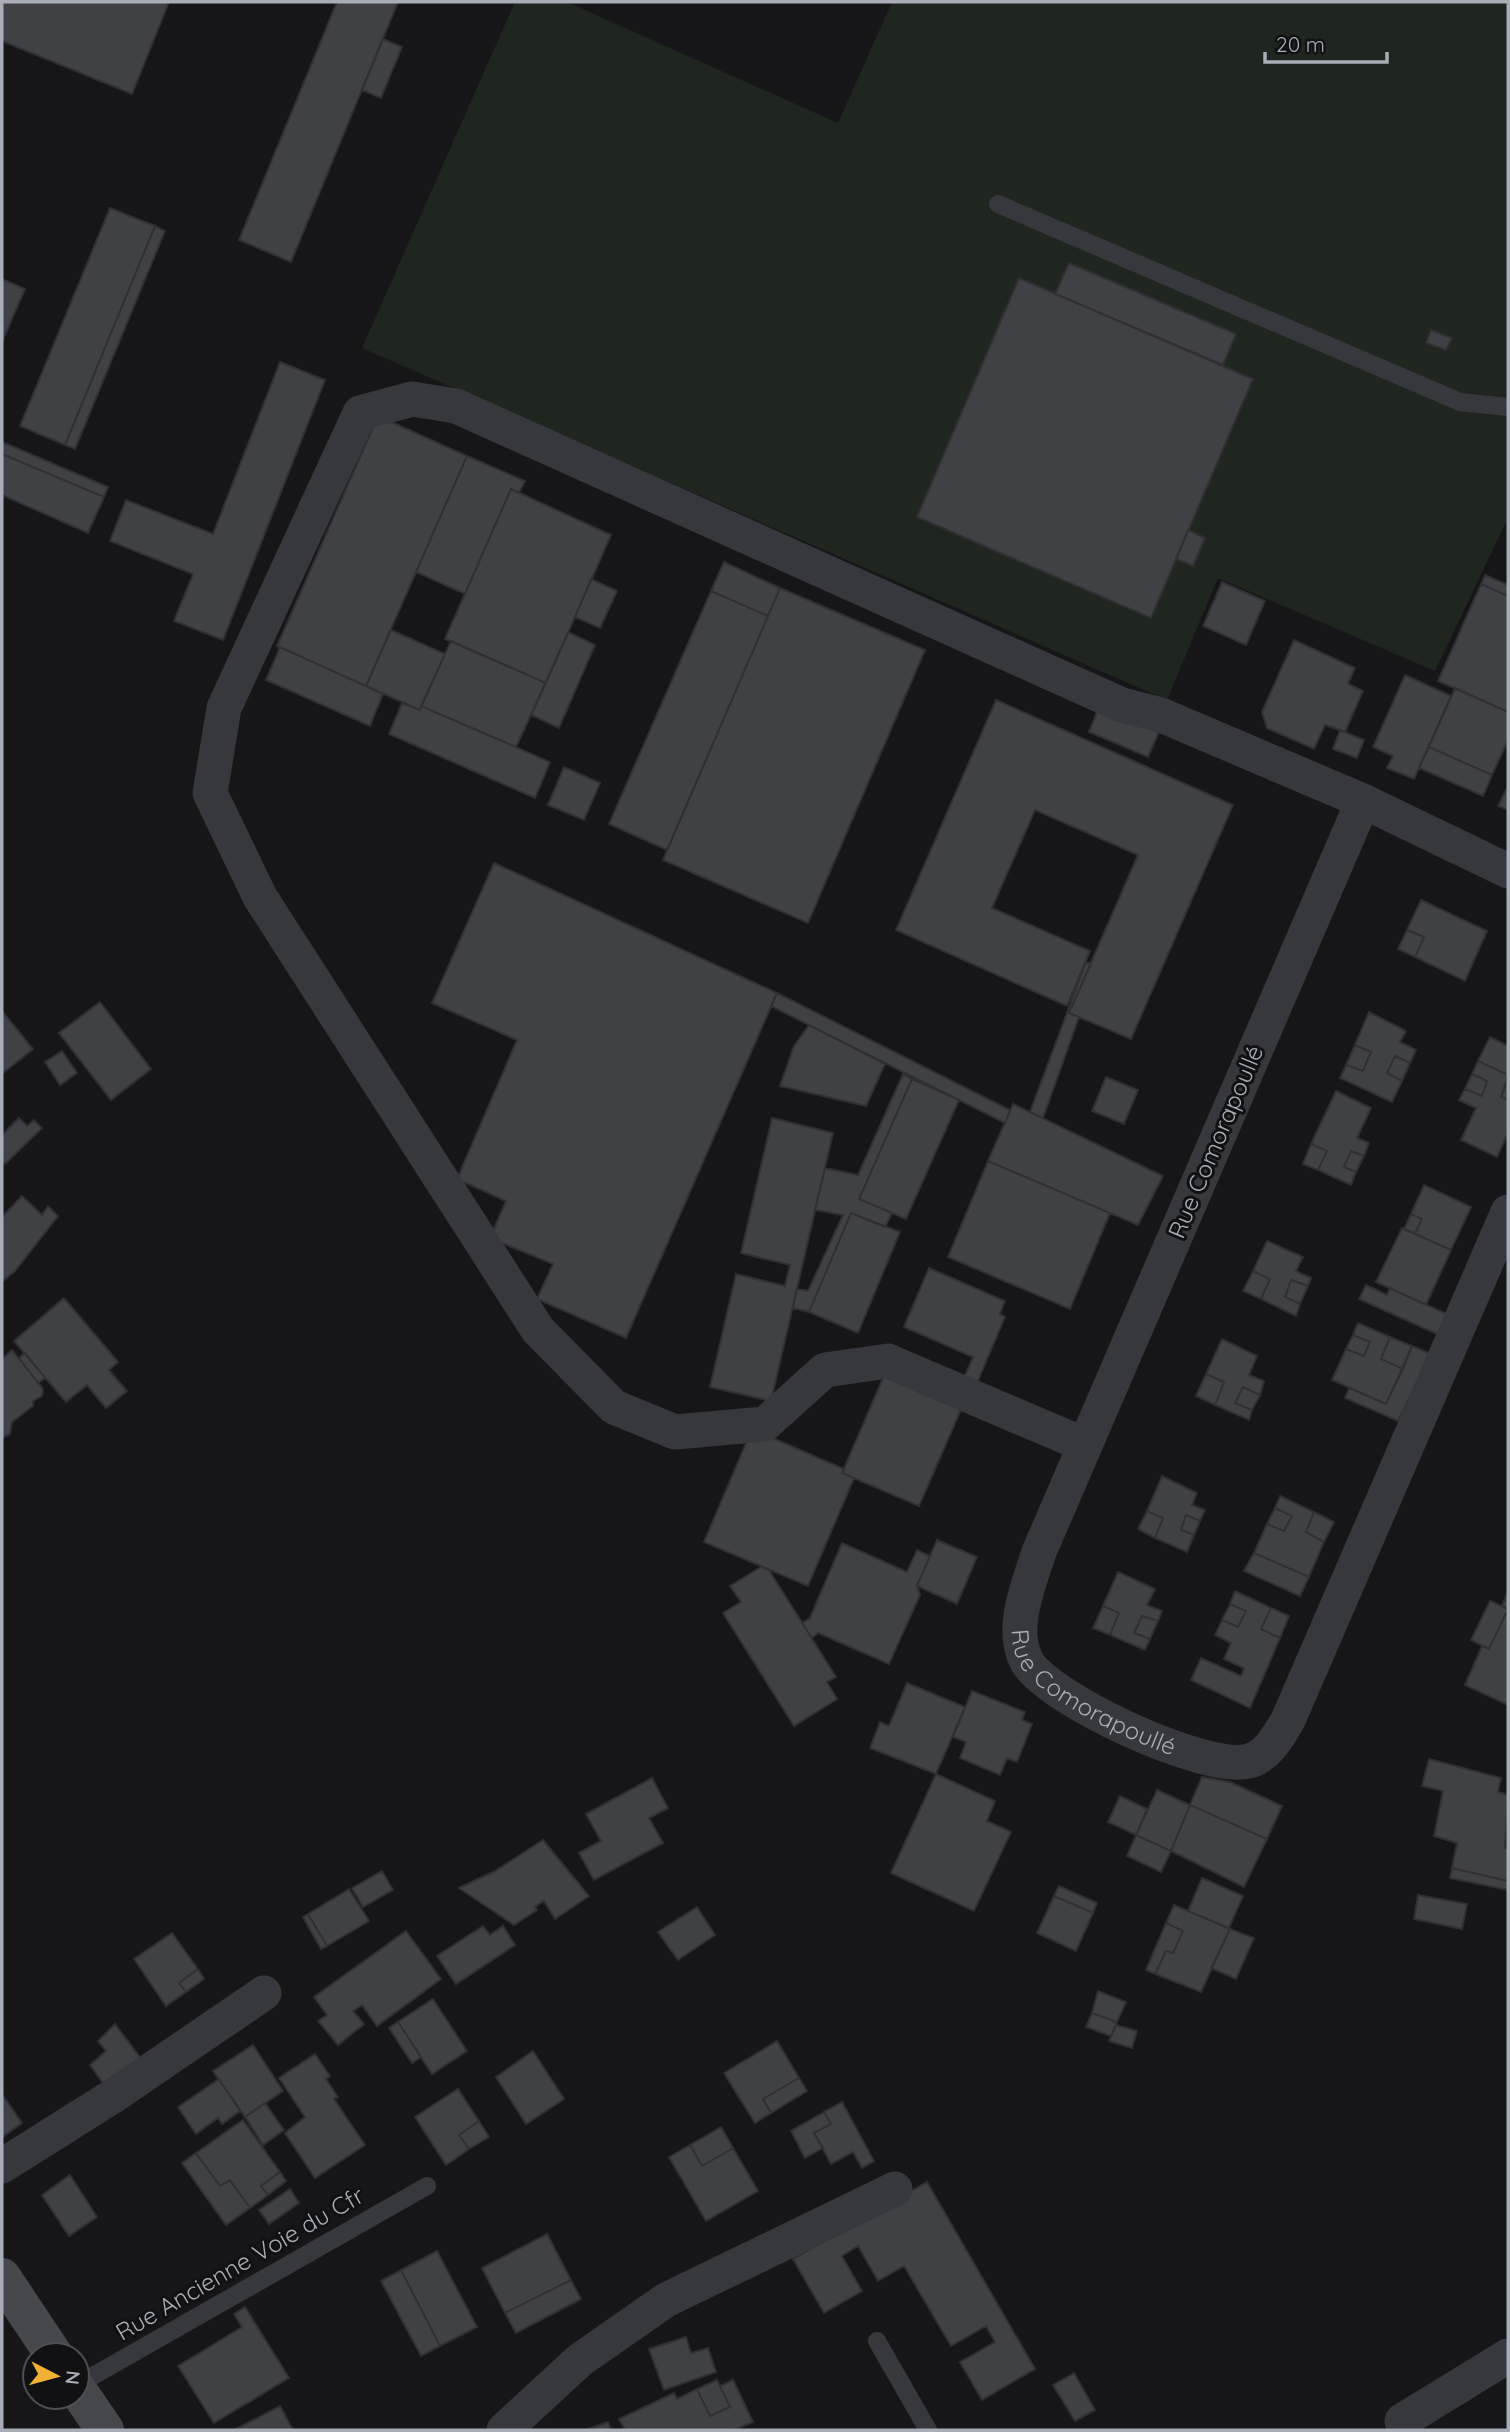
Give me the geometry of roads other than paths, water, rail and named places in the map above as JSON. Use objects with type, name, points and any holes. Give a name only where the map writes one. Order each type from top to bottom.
[{"type":"main road","points":[[2,2277],[45,2341]]},
{"type":"main road","points":[[91,2408],[105,2430]]},
{"type":"street","points":[[1085,1445],[888,1361],[825,1370],[765,1424],[675,1432],[614,1407],[538,1330],[260,897],[210,793],[225,708],[360,413],[412,399],[456,406],[1122,705],[1161,715],[1363,801],[1508,871]]},
{"type":"street","name":"Rue Comorapoullé","points":[[1363,801],[1039,1552],[1023,1601],[1020,1636],[1027,1661],[1046,1682],[1128,1731],[1189,1754],[1234,1763],[1250,1761],[1272,1746],[1288,1720],[1508,1212]]},
{"type":"street","points":[[2,2166],[264,1993]]},
{"type":"street","points":[[504,2430],[580,2360],[666,2300],[895,2189]]},
{"type":"street","points":[[1402,2421],[1508,2356]]},
{"type":"lane","points":[[998,204],[1460,402],[1508,407]]},
{"type":"lane","name":"Rue Ancienne Voie du Cfr","points":[[91,2379],[427,2186]]},
{"type":"lane","points":[[877,2341],[928,2430]]}]
